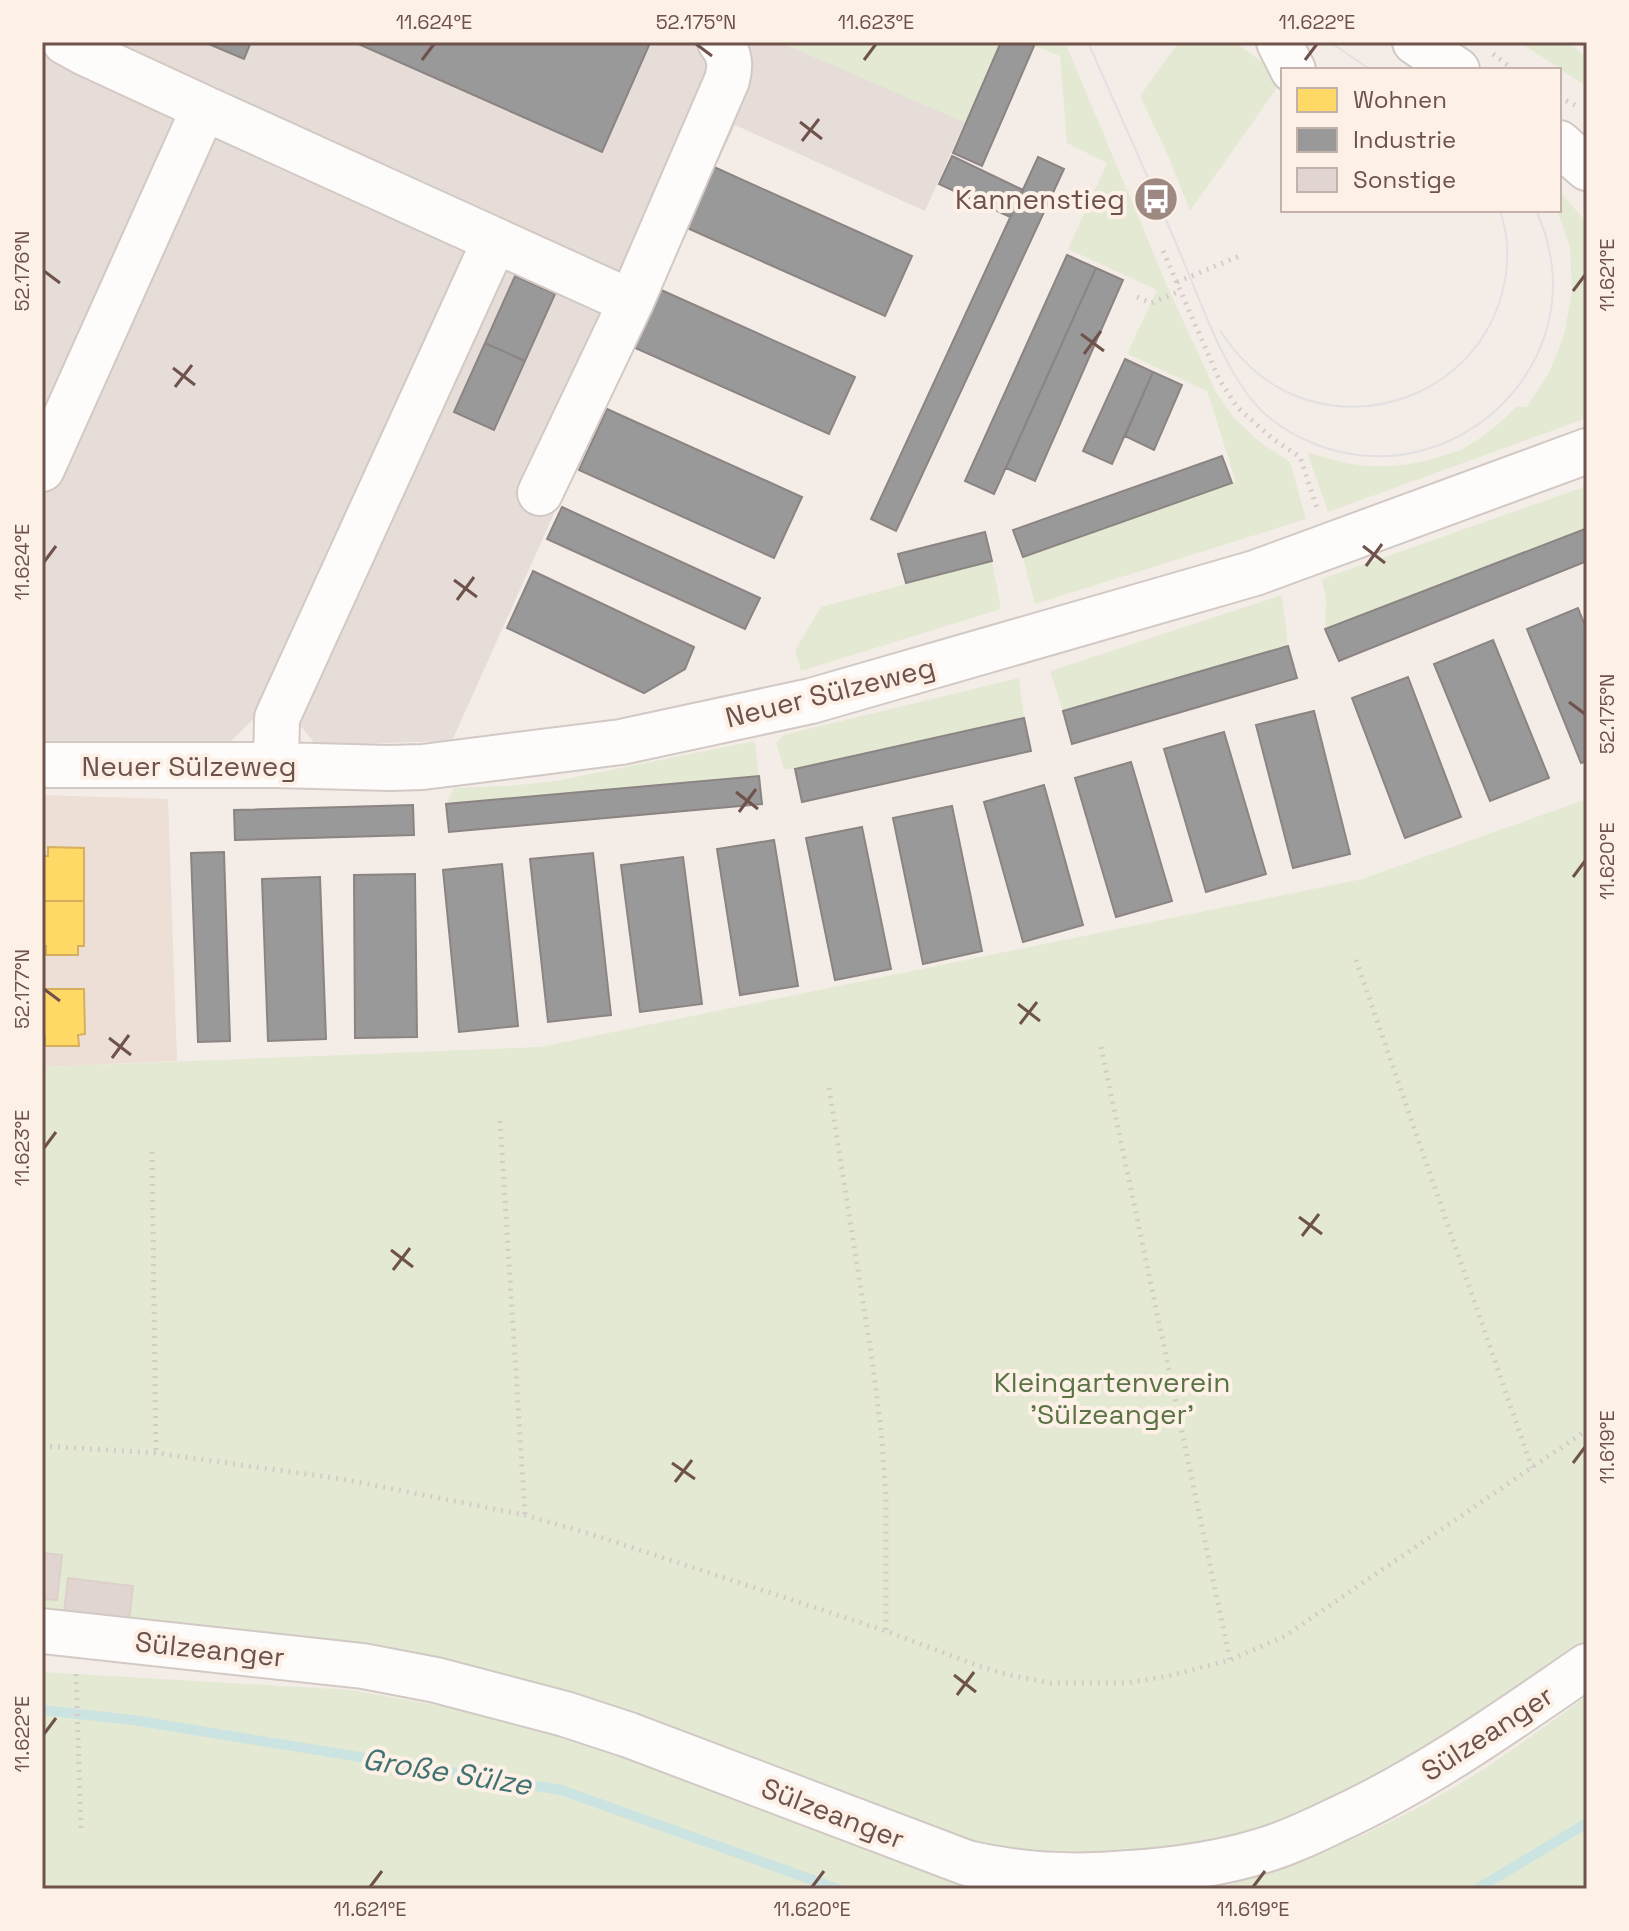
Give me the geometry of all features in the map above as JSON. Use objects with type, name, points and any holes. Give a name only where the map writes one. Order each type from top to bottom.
[{"type":"street","points":[[65,42],[631,302]]},
{"type":"street","points":[[540,493],[631,302],[727,80],[730,61],[720,42]]},
{"type":"street","points":[[1279,42],[1292,68]]},
{"type":"street","points":[[42,469],[204,108]]},
{"type":"street","points":[[1561,145],[1587,168]]},
{"type":"street","points":[[276,765],[277,718],[495,240]]},
{"type":"street","name":"Neuer Sülzeweg","points":[[42,765],[423,767],[621,742],[811,701],[1255,573],[1587,451]]},
{"type":"street","name":"Sülzeanger","points":[[42,1631],[363,1666],[436,1680],[565,1714],[629,1735],[967,1863],[1042,1876],[1098,1876],[1179,1868],[1262,1851],[1288,1841],[1412,1782],[1459,1754],[1587,1666]]},
{"type":"path","points":[[1163,251],[1219,379],[1237,407],[1273,439],[1300,457],[1322,520]]},
{"type":"path","points":[[1177,282],[1242,255]]},
{"type":"path","points":[[1137,297],[1151,303],[1180,291]]},
{"type":"path","points":[[1356,960],[1532,1468]]},
{"type":"path","points":[[1101,1047],[1230,1660]]},
{"type":"path","points":[[829,1088],[881,1429],[886,1497],[886,1631]]},
{"type":"path","points":[[500,1121],[525,1515]]},
{"type":"path","points":[[152,1152],[156,1453]]},
{"type":"path","points":[[42,1446],[156,1453],[342,1479],[525,1515],[612,1540],[1009,1675],[1051,1683],[1126,1683],[1230,1660],[1285,1636],[1587,1430]]},
{"type":"path","points":[[76,1672],[81,1829]]},
{"type":"shaded area","points":[[42,42],[1001,42],[925,211],[735,125],[452,741],[316,745],[291,714],[261,712],[229,743],[42,744]]},
{"type":"shaded area","points":[[42,795],[168,799],[177,1061],[42,1067]]},
{"type":"green space","points":[[779,42],[1001,42],[966,123]]},
{"type":"green space","points":[[1025,42],[1065,42],[1168,288],[1216,392],[1233,417],[1260,442],[1290,462],[1306,519],[1035,604],[1023,557],[1236,482],[1207,391],[1127,354],[1157,290],[1068,249],[1107,163],[1067,143],[1060,56]]},
{"type":"green space","points":[[1179,42],[1234,42],[1267,65],[1277,88],[1190,211],[1140,96]]},
{"type":"green space","points":[[1520,42],[1574,42],[1572,46],[1587,57],[1587,87]]},
{"type":"green space","points":[[1561,193],[1587,223],[1587,418],[1328,512],[1307,452],[1357,465],[1389,466],[1421,462],[1465,448],[1516,407],[1527,407],[1549,373],[1564,335],[1572,291],[1570,247],[1558,212],[1561,212]]},
{"type":"green space","points":[[1587,486],[1587,528],[1325,629],[1326,600],[1322,579]]},
{"type":"green space","points":[[992,561],[1001,609],[801,671],[795,650],[821,607]]},
{"type":"green space","points":[[1282,595],[1288,646],[1063,711],[1050,671]]},
{"type":"green space","points":[[1019,678],[1024,718],[784,769],[776,743],[783,735]]},
{"type":"green space","points":[[755,741],[759,776],[446,804],[454,788],[556,781]]},
{"type":"green space","name":"Kleingartenverein 'Sülzeanger'","points":[[1587,799],[1587,1648],[1443,1748],[1305,1820],[1170,1855],[1010,1857],[641,1717],[42,1615],[42,1067],[540,1047],[1362,879]]},
{"type":"green space","points":[[42,1672],[351,1690],[452,1708],[640,1759],[984,1889],[42,1889]]},
{"type":"green space","points":[[1587,1696],[1587,1889],[1214,1889],[1281,1868],[1410,1812],[1515,1748]]},
{"type":"building: Wohnen","points":[[48,847],[84,848],[84,901],[42,901],[42,856],[48,856]]},
{"type":"building: Wohnen","points":[[42,901],[84,901],[84,946],[78,946],[78,955],[46,955],[46,946],[42,946]]},
{"type":"building: Wohnen","points":[[42,989],[84,989],[85,1034],[78,1035],[79,1046],[45,1046],[45,1035],[42,1035]]},
{"type":"building: Industrie","points":[[204,42],[251,42],[244,59]]},
{"type":"building: Industrie","points":[[354,42],[648,42],[650,43],[602,152]]},
{"type":"building: Industrie","points":[[1001,42],[1025,42],[1034,46],[982,166],[953,153]]},
{"type":"building: Industrie","points":[[952,156],[1023,190],[1010,217],[939,184]]},
{"type":"building: Industrie","points":[[1038,157],[1064,169],[896,531],[871,519]]},
{"type":"building: Industrie","points":[[714,167],[912,256],[885,316],[687,228]]},
{"type":"building: Industrie","points":[[1067,255],[1096,268],[994,494],[965,481]]},
{"type":"building: Industrie","points":[[1096,268],[1123,280],[1035,481],[1006,468]]},
{"type":"building: Industrie","points":[[515,276],[555,294],[525,361],[485,343]]},
{"type":"building: Industrie","points":[[659,289],[855,377],[829,434],[633,347]]},
{"type":"building: Industrie","points":[[485,343],[525,361],[494,430],[454,412]]},
{"type":"building: Industrie","points":[[1125,359],[1153,372],[1112,464],[1083,451]]},
{"type":"building: Industrie","points":[[1153,372],[1182,385],[1154,450],[1125,436]]},
{"type":"building: Industrie","points":[[607,409],[802,497],[774,558],[579,470]]},
{"type":"building: Industrie","points":[[1222,456],[1232,483],[1023,557],[1013,530]]},
{"type":"building: Industrie","points":[[562,507],[760,598],[745,629],[547,539]]},
{"type":"building: Industrie","points":[[1585,529],[1587,561],[1339,661],[1325,629]]},
{"type":"building: Industrie","points":[[985,532],[992,561],[906,583],[898,554]]},
{"type":"building: Industrie","points":[[533,571],[694,647],[685,669],[644,693],[507,628]]},
{"type":"building: Industrie","points":[[1578,608],[1587,631],[1587,761],[1581,763],[1527,629]]},
{"type":"building: Industrie","points":[[1493,640],[1549,778],[1490,801],[1434,664]]},
{"type":"building: Industrie","points":[[1288,646],[1297,678],[1072,744],[1063,711]]},
{"type":"building: Industrie","points":[[1408,677],[1461,817],[1405,838],[1352,698]]},
{"type":"building: Industrie","points":[[1314,711],[1350,854],[1293,868],[1256,725]]},
{"type":"building: Industrie","points":[[1024,718],[1031,751],[802,802],[795,769]]},
{"type":"building: Industrie","points":[[1224,732],[1266,874],[1206,892],[1164,749]]},
{"type":"building: Industrie","points":[[1131,762],[1172,901],[1116,917],[1075,778]]},
{"type":"building: Industrie","points":[[759,776],[762,804],[449,832],[446,804]]},
{"type":"building: Industrie","points":[[1044,785],[1083,925],[1023,942],[984,802]]},
{"type":"building: Industrie","points":[[413,805],[414,835],[235,840],[234,810]]},
{"type":"building: Industrie","points":[[952,806],[982,951],[923,964],[893,818]]},
{"type":"building: Industrie","points":[[862,827],[891,969],[835,980],[806,838]]},
{"type":"building: Industrie","points":[[774,840],[798,986],[740,995],[717,849]]},
{"type":"building: Industrie","points":[[224,852],[230,1041],[198,1042],[191,853]]},
{"type":"building: Industrie","points":[[593,853],[611,1015],[548,1022],[530,859]]},
{"type":"building: Industrie","points":[[683,857],[702,1004],[640,1012],[621,865]]},
{"type":"building: Industrie","points":[[502,864],[518,1026],[459,1032],[443,870]]},
{"type":"building: Industrie","points":[[415,874],[417,1037],[355,1038],[354,875]]},
{"type":"building: Industrie","points":[[320,877],[326,1039],[268,1041],[262,879]]},
{"type":"building: Sonstige","points":[[42,1553],[62,1555],[57,1600],[42,1599]]},
{"type":"building: Sonstige","points":[[68,1578],[133,1586],[129,1620],[64,1613]]},
{"type":"waterway","name":"Große Sülze","points":[[42,1710],[133,1720],[561,1790],[838,1889]]},
{"type":"waterway","name":"Große Sülze","points":[[1477,1889],[1587,1823]]},
{"type":"tram line","points":[[1088,42],[1210,326],[1239,383],[1264,413],[1293,434],[1316,444],[1351,454],[1390,456],[1427,449],[1461,435],[1492,414],[1517,387],[1537,355],[1549,319],[1553,280],[1551,262],[1546,235],[1537,212]]},
{"type":"tram line","points":[[1330,42],[1368,68]]},
{"type":"tram line","points":[[1221,332],[1241,357],[1265,379],[1283,390],[1316,402],[1350,407],[1383,404],[1415,394],[1444,377],[1469,355],[1489,327],[1502,294],[1506,273],[1507,252],[1501,212]]},
{"type":"place","name":"Kannenstieg","points":[[1156,199]]}]
